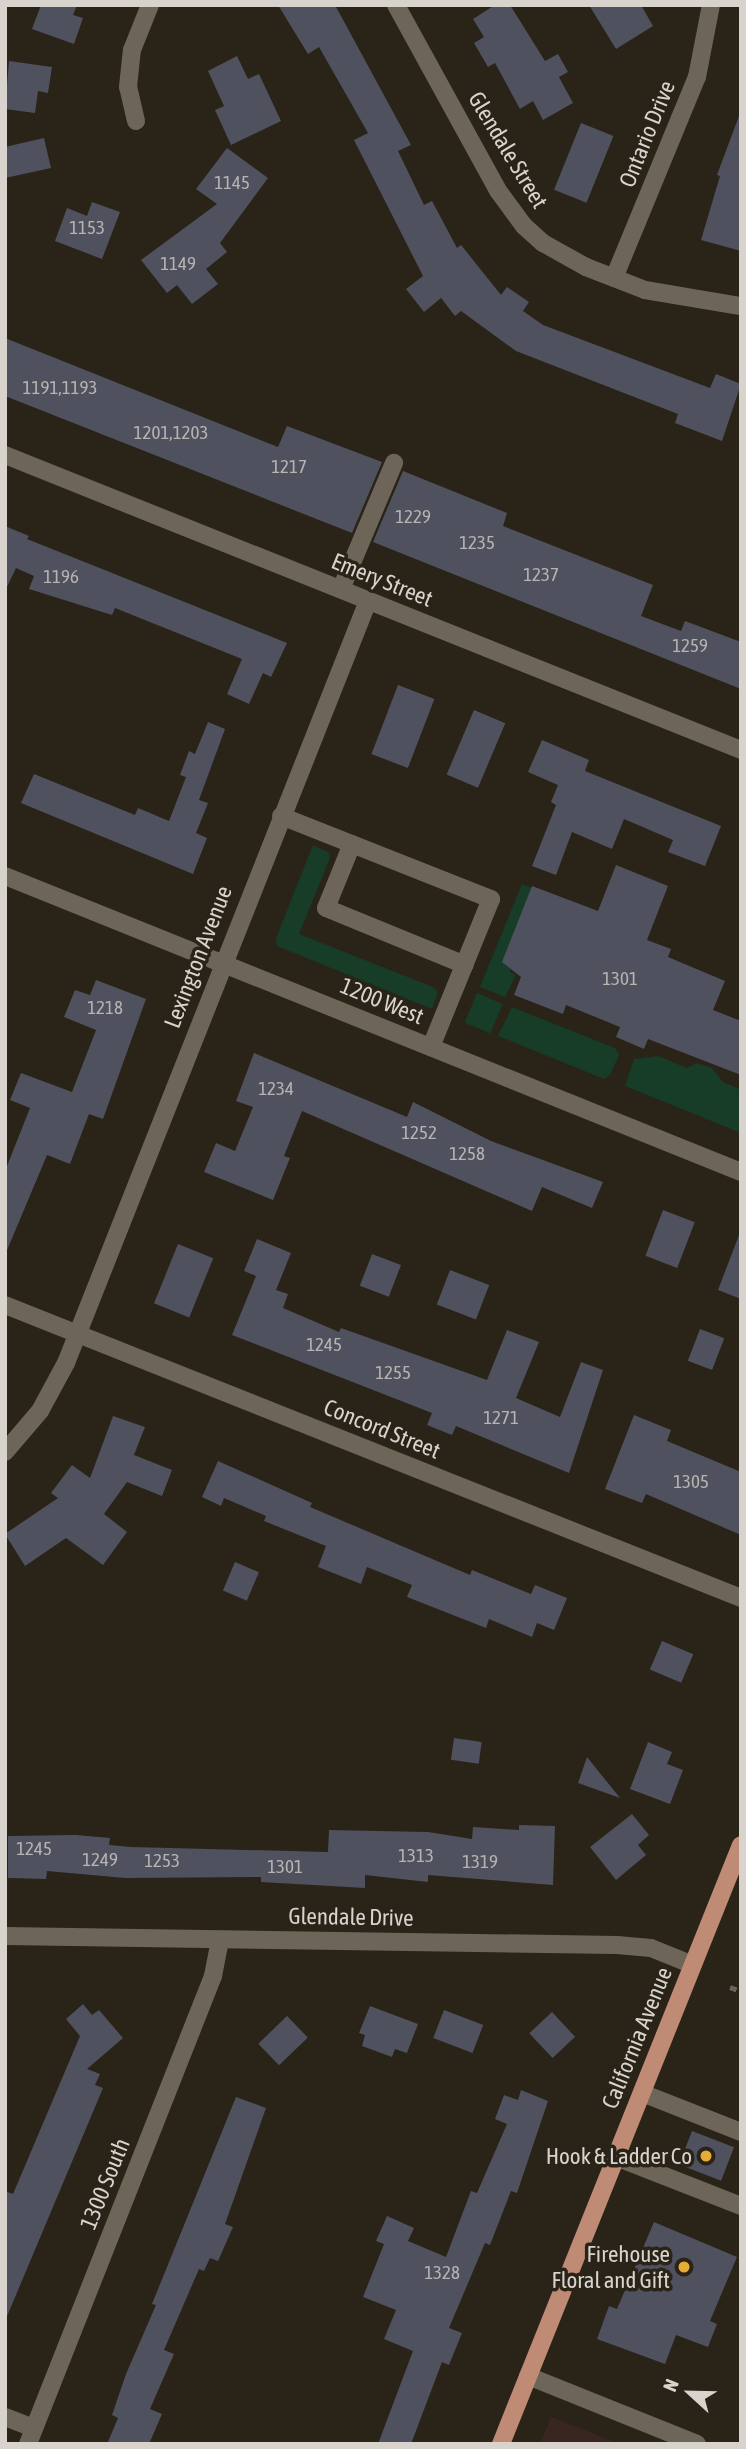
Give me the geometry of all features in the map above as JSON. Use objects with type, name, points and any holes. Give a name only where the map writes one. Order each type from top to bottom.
[{"type":"main road","name":"California Avenue","points":[[501,2444],[741,1846]]},
{"type":"street","points":[[136,121],[128,87],[132,50],[150,5]]},
{"type":"street","name":"Glendale Street","points":[[396,5],[499,191],[524,226],[560,254],[645,290],[741,306]]},
{"type":"street","name":"Ontario Drive","points":[[614,278],[697,77],[706,50],[710,5]]},
{"type":"street","name":"Emery Street","points":[[5,455],[741,750]]},
{"type":"street","points":[[341,589],[394,463]]},
{"type":"street","name":"Lexington Avenue","points":[[5,1452],[40,1411],[78,1334],[222,964],[369,601]]},
{"type":"street","points":[[281,816],[491,900],[431,1047]]},
{"type":"street","points":[[352,844],[326,908],[465,965]]},
{"type":"street","name":"1200 West","points":[[5,876],[741,1172]]},
{"type":"street","name":"Concord Street","points":[[5,1305],[741,1598]]},
{"type":"street","name":"Glendale Drive","points":[[5,1936],[617,1945],[651,1948],[693,1965]]},
{"type":"street","name":"1300 South","points":[[31,2436],[214,1976],[220,1940]]},
{"type":"street","points":[[642,2094],[741,2132]]},
{"type":"street","points":[[616,2157],[741,2206]]},
{"type":"street","points":[[528,2376],[697,2444]]},
{"type":"street","points":[[5,2417],[31,2436]]},
{"type":"path","points":[[730,1987],[741,1991]]},
{"type":"shaded area","points":[[551,2417],[620,2444],[540,2444]]},
{"type":"green space","points":[[313,845],[328,852],[330,858],[299,934],[433,987],[438,992],[432,1009],[277,946],[276,938]]},
{"type":"green space","points":[[522,884],[532,888],[510,972],[516,975],[505,997],[480,987]]},
{"type":"green space","points":[[477,993],[503,1004],[490,1033],[464,1022]]},
{"type":"green space","points":[[512,1007],[615,1048],[619,1055],[610,1075],[604,1079],[498,1036]]},
{"type":"green space","points":[[658,1056],[687,1068],[697,1063],[712,1068],[723,1082],[741,1090],[741,1133],[625,1086],[634,1059]]},
{"type":"building","points":[[41,5],[77,5],[73,15],[83,18],[74,44],[32,29]]},
{"type":"building","points":[[278,5],[335,5],[411,145],[398,151],[424,205],[432,201],[457,248],[461,245],[501,295],[507,287],[529,302],[523,311],[543,325],[710,388],[716,374],[741,384],[722,441],[675,423],[678,414],[516,351],[461,311],[455,316],[441,298],[424,312],[406,289],[423,276],[354,140],[368,133],[319,47],[308,54]]},
{"type":"building","points":[[495,5],[510,5],[545,61],[558,54],[568,72],[559,77],[573,103],[543,120],[533,101],[520,109],[495,63],[488,67],[474,43],[484,37],[473,19]]},
{"type":"building","points":[[589,5],[641,5],[653,26],[616,49]]},
{"type":"building","points":[[237,56],[248,79],[259,74],[281,121],[231,145],[215,110],[224,106],[208,71]]},
{"type":"building","points":[[9,61],[52,67],[48,93],[38,91],[35,113],[5,109]]},
{"type":"building","points":[[739,116],[741,251],[701,240],[720,176],[717,175]]},
{"type":"building","points":[[581,123],[613,136],[586,203],[554,190]]},
{"type":"building","points":[[44,138],[51,168],[5,178],[5,147]]},
{"type":"building","points":[[227,148],[268,178],[220,243],[227,252],[206,269],[218,284],[192,304],[177,285],[167,293],[141,260],[217,204],[196,189]]},
{"type":"building","points":[[92,202],[120,212],[102,259],[55,241],[67,208],[87,216]]},
{"type":"building","points":[[5,338],[278,447],[287,426],[382,462],[352,533],[5,396]]},
{"type":"building","points":[[403,471],[507,513],[503,526],[653,585],[641,616],[681,631],[685,621],[741,642],[741,689],[373,542]]},
{"type":"building","points":[[5,526],[29,536],[27,539],[287,643],[271,677],[263,673],[249,704],[227,694],[242,659],[115,608],[112,615],[29,589],[34,576],[16,568],[5,591]]},
{"type":"building","points":[[398,685],[434,699],[408,768],[371,754]]},
{"type":"building","points":[[474,710],[505,723],[478,788],[447,774]]},
{"type":"building","points":[[208,722],[225,729],[199,800],[208,803],[196,833],[207,838],[193,874],[21,803],[34,774],[135,815],[138,808],[169,821],[186,777],[180,775],[189,751],[195,754]]},
{"type":"building","points":[[542,740],[589,760],[585,771],[721,826],[705,866],[668,852],[673,840],[624,819],[612,849],[572,832],[556,875],[532,866],[556,805],[551,802],[558,785],[528,772]]},
{"type":"building","points":[[616,865],[668,886],[647,940],[671,949],[668,957],[725,981],[713,1010],[741,1021],[741,1075],[648,1039],[644,1049],[616,1037],[620,1027],[566,1005],[563,1014],[514,995],[521,977],[502,962],[532,886],[598,911]]},
{"type":"building","points":[[96,980],[146,999],[103,1119],[89,1114],[70,1164],[47,1155],[5,1255],[5,1171],[30,1108],[10,1100],[21,1073],[72,1092],[96,1030],[64,1017],[75,990],[90,995]]},
{"type":"building","points":[[254,1053],[407,1117],[413,1102],[491,1141],[603,1182],[592,1208],[542,1187],[532,1211],[302,1111],[284,1156],[290,1158],[273,1200],[204,1172],[216,1143],[235,1151],[253,1107],[236,1101]]},
{"type":"building","points":[[663,1210],[695,1222],[677,1268],[645,1256]]},
{"type":"building","points":[[741,1235],[741,1299],[718,1290]]},
{"type":"building","points":[[257,1239],[291,1253],[276,1290],[288,1294],[283,1308],[339,1332],[341,1328],[487,1380],[507,1330],[539,1342],[516,1398],[560,1417],[581,1362],[603,1370],[569,1473],[456,1426],[452,1435],[427,1425],[432,1413],[232,1335],[256,1276],[244,1271]]},
{"type":"building","points":[[178,1244],[213,1258],[189,1318],[154,1303]]},
{"type":"building","points":[[372,1254],[401,1265],[389,1297],[360,1286]]},
{"type":"building","points":[[450,1270],[489,1285],[476,1320],[437,1305]]},
{"type":"building","points":[[700,1329],[724,1338],[712,1370],[688,1361]]},
{"type":"building","points":[[634,1415],[671,1430],[667,1441],[741,1472],[741,1535],[646,1494],[642,1503],[605,1489]]},
{"type":"building","points":[[113,1416],[145,1427],[134,1455],[172,1470],[162,1496],[127,1482],[104,1514],[127,1532],[103,1565],[66,1538],[25,1566],[5,1534],[58,1498],[51,1493],[72,1465],[90,1478]]},
{"type":"building","points":[[218,1461],[312,1503],[310,1507],[470,1575],[472,1570],[531,1594],[535,1585],[567,1598],[554,1630],[537,1623],[532,1637],[489,1619],[486,1628],[407,1597],[412,1585],[367,1567],[361,1584],[318,1567],[326,1546],[264,1521],[266,1516],[224,1498],[221,1506],[202,1497]]},
{"type":"building","points":[[235,1562],[259,1572],[247,1601],[223,1591]]},
{"type":"building","points":[[662,1641],[693,1654],[681,1683],[650,1670]]},
{"type":"building","points":[[454,1738],[482,1742],[479,1764],[451,1760]]},
{"type":"building","points":[[648,1742],[672,1752],[667,1764],[683,1770],[670,1804],[630,1789]]},
{"type":"building","points":[[587,1757],[620,1798],[578,1783]]},
{"type":"building","points":[[632,1814],[649,1835],[638,1845],[646,1855],[616,1880],[590,1847]]},
{"type":"building","points":[[519,1825],[555,1826],[553,1885],[428,1875],[428,1882],[365,1875],[365,1888],[261,1882],[261,1877],[125,1878],[47,1871],[46,1879],[8,1878],[8,1836],[76,1835],[110,1838],[109,1845],[131,1847],[328,1852],[329,1830],[428,1832],[472,1839],[473,1827],[519,1830]]},
{"type":"building","points":[[83,2004],[92,2015],[99,2010],[123,2038],[87,2069],[100,2074],[95,2085],[103,2088],[5,2321],[5,2191],[13,2194],[80,2036],[66,2019]]},
{"type":"building","points":[[370,2006],[418,2024],[407,2053],[395,2049],[392,2057],[362,2046],[365,2035],[359,2033]]},
{"type":"building","points":[[444,2010],[483,2025],[472,2053],[433,2038]]},
{"type":"building","points":[[552,2012],[575,2037],[553,2058],[529,2033]]},
{"type":"building","points":[[287,2016],[308,2038],[279,2065],[258,2044]]},
{"type":"building","points":[[521,2090],[548,2101],[517,2193],[511,2191],[490,2245],[485,2243],[449,2328],[462,2333],[449,2365],[442,2362],[411,2444],[378,2444],[413,2351],[384,2339],[396,2310],[363,2297],[384,2244],[376,2241],[387,2216],[414,2228],[408,2241],[446,2257],[471,2191],[477,2193],[507,2124],[495,2119],[504,2095],[518,2100]]},
{"type":"building","points":[[236,2097],[266,2108],[225,2224],[233,2227],[218,2261],[210,2258],[204,2271],[199,2269],[164,2350],[174,2354],[150,2409],[162,2414],[149,2444],[107,2444],[118,2418],[112,2415],[126,2374],[156,2305],[152,2304]]},
{"type":"building","name":"Hook & Ladder Co","points":[[692,2131],[734,2147],[721,2181],[679,2165]]},
{"type":"building","points":[[654,2222],[737,2257],[710,2321],[717,2324],[708,2347],[676,2335],[665,2364],[597,2339],[609,2306],[617,2309]]},
{"type":"place","name":"Hook & Ladder Co","points":[[706,2156]]},
{"type":"place","name":"Firehouse Floral and Gift","points":[[684,2267]]}]
